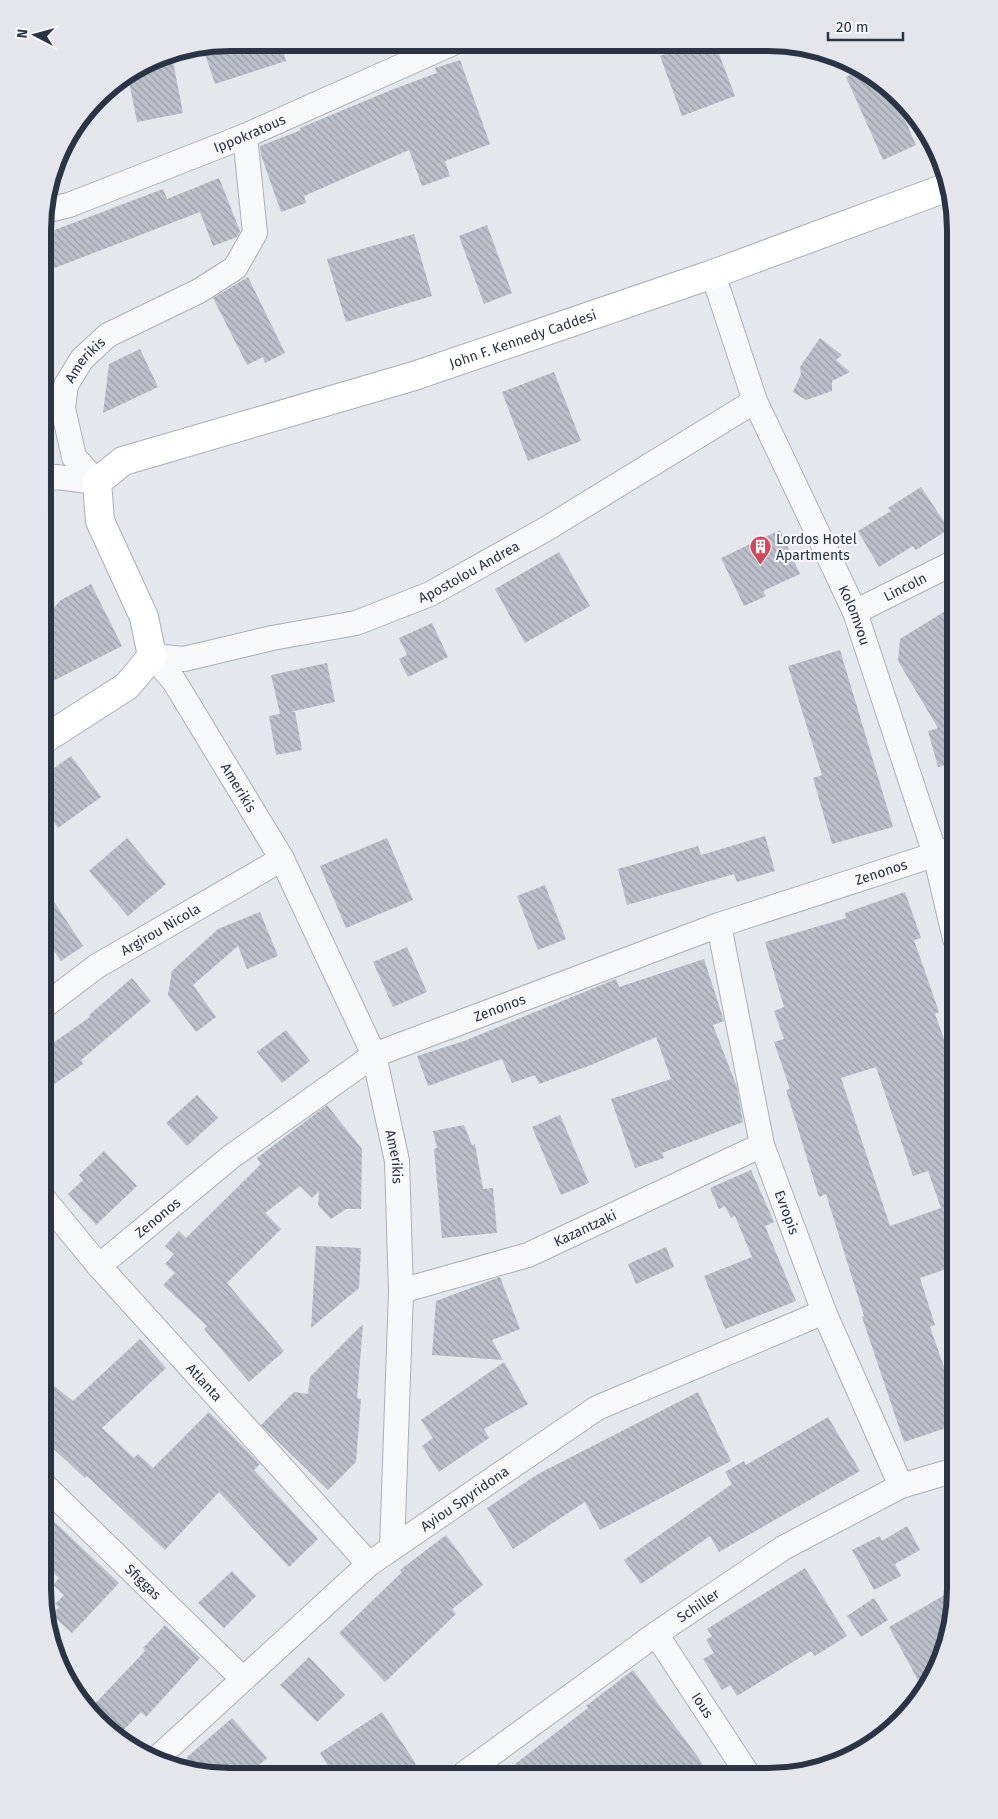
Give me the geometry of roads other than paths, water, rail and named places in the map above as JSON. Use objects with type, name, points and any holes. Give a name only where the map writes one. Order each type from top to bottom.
[{"type":"street","name":"Ippokratous","points":[[53,209],[69,205],[245,136],[434,51]]},
{"type":"street","name":"Amerikis","points":[[245,136],[255,233],[235,268],[199,291],[108,335],[82,360],[66,385],[63,408],[74,457],[97,482],[100,521],[144,617],[152,656],[174,681],[282,859],[374,1055],[397,1161],[400,1291],[392,1548]]},
{"type":"street","name":"John F. Kennedy Caddesi","points":[[97,482],[123,462],[414,376],[713,274],[942,189]]},
{"type":"street","name":"Kolomvou","points":[[713,274],[755,401],[855,612],[945,851],[947,868]]},
{"type":"street","name":"Apostolou Andrea","points":[[152,656],[184,659],[272,638],[356,623],[430,594],[546,529],[755,401]]},
{"type":"street","points":[[51,478],[56,477],[97,482]]},
{"type":"street","name":"Lincoln","points":[[855,612],[947,566]]},
{"type":"street","points":[[51,735],[127,686],[152,656]]},
{"type":"street","name":"Zenonos","points":[[99,1266],[232,1156],[374,1055],[719,925],[945,851]]},
{"type":"street","name":"Argirou Nicola","points":[[51,1001],[97,966],[282,859]]},
{"type":"street","name":"Evropis","points":[[719,925],[762,1145],[824,1312],[901,1486]]},
{"type":"street","name":"Kazantzaki","points":[[400,1291],[528,1255],[762,1145]]},
{"type":"street","name":"Atlanta","points":[[51,1208],[99,1266],[368,1564]]},
{"type":"street","name":"Ayiou Spyridona","points":[[162,1754],[368,1564],[597,1408],[824,1312]]},
{"type":"street","name":"Schiller","points":[[472,1768],[656,1634],[783,1548],[901,1486],[947,1472]]},
{"type":"street","name":"Sfiggas","points":[[51,1492],[242,1679]]},
{"type":"street","name":"Ious","points":[[656,1634],[744,1768]]},
{"type":"place","name":"Lordos Hotel Apartments","points":[[760,566]]}]
